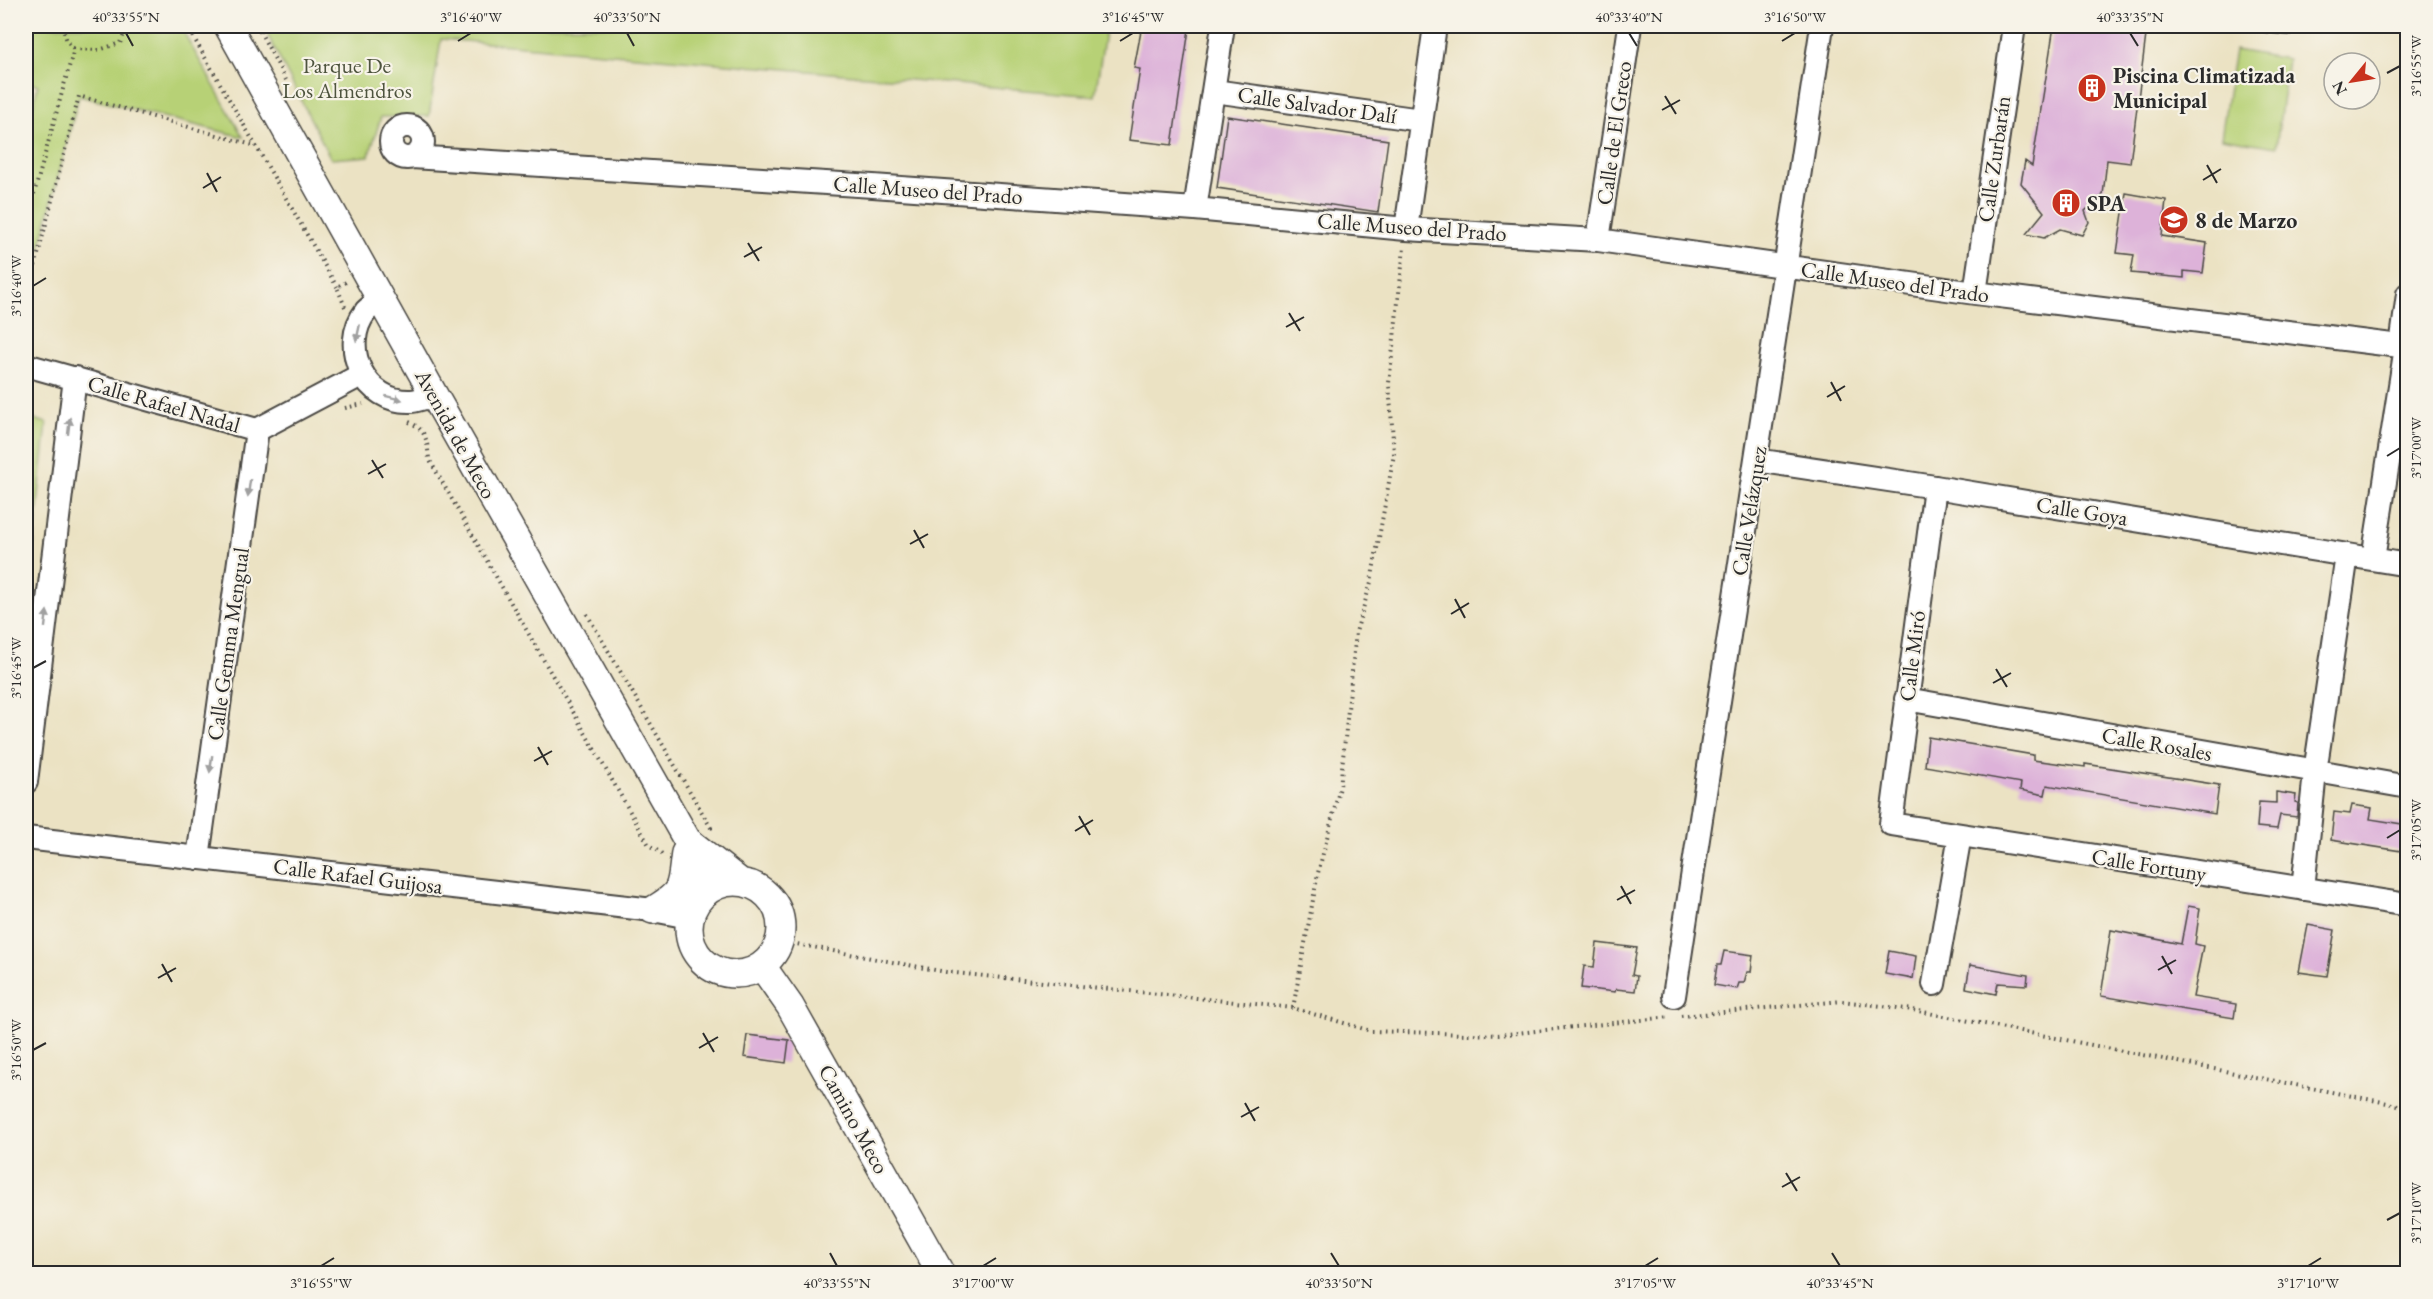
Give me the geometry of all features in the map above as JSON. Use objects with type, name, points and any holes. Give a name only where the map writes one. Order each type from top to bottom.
[{"type":"street","name":"Avenida de Meco","points":[[228,26],[434,395],[696,835],[739,881]]},
{"type":"street","points":[[1195,209],[1223,26]]},
{"type":"street","points":[[1406,229],[1435,26]]},
{"type":"street","name":"Calle de El Greco","points":[[1598,240],[1630,26]]},
{"type":"street","name":"Calle Velázquez","points":[[1674,996],[1822,26]]},
{"type":"street","name":"Calle Zurbarán","points":[[1975,293],[2014,26]]},
{"type":"street","name":"Calle Salvador Dalí","points":[[1214,91],[1420,120]]},
{"type":"street","name":"Calle Museo del Prado","points":[[412,157],[1195,209],[1406,229],[1598,240],[1975,293],[2405,346]]},
{"type":"street","points":[[2373,559],[2405,346],[2408,294]]},
{"type":"street","points":[[381,299],[367,311],[358,326],[356,360],[361,375],[372,387],[386,396],[412,401],[434,395]]},
{"type":"street","name":"Calle Rafael Nadal","points":[[26,365],[257,430],[361,375]]},
{"type":"street","points":[[26,782],[75,378]]},
{"type":"street","name":"Calle Gemma Mengual","points":[[198,858],[257,430]]},
{"type":"street","name":"Calle Goya","points":[[1756,460],[1935,487],[2408,565]]},
{"type":"street","name":"Calle Miró","points":[[1891,824],[1935,487]]},
{"type":"street","points":[[2303,889],[2315,772],[2347,555]]},
{"type":"street","name":"Calle Rosales","points":[[1906,699],[2408,787]]},
{"type":"street","name":"Calle Fortuny","points":[[1891,824],[2408,905]]},
{"type":"street","name":"Avenida de Meco","points":[[695,906],[696,835]]},
{"type":"street","points":[[653,910],[674,898],[681,887],[696,835]]},
{"type":"street","points":[[1934,984],[1960,835]]},
{"type":"street","name":"Calle Rafael Guijosa","points":[[26,838],[653,910],[695,906]]},
{"type":"street","points":[[739,881],[758,888],[774,902],[780,914],[782,927],[780,941],[773,955],[762,966],[748,973],[732,975],[716,971],[703,962],[693,949],[689,933],[695,906],[712,886],[739,881]]},
{"type":"street","name":"Camino Meco","points":[[762,966],[790,1006],[941,1274]]},
{"type":"lane","points":[[2264,26],[2289,29],[2296,26]]},
{"type":"path","points":[[62,26],[67,41],[74,49],[99,50],[120,44],[128,26]]},
{"type":"path","points":[[187,26],[337,287]]},
{"type":"path","points":[[26,223],[74,49]]},
{"type":"path","points":[[26,301],[79,96],[256,146]]},
{"type":"path","points":[[1293,1008],[1318,873],[1340,787],[1356,632],[1371,582],[1394,453],[1389,383],[1406,229]]},
{"type":"path","points":[[427,437],[429,459],[649,845],[664,855]]},
{"type":"path","points":[[585,611],[711,828],[696,835]]},
{"type":"path","points":[[780,941],[946,972],[1293,1008],[1371,1031],[1498,1035],[1842,1001],[1913,1010],[2408,1107]]},
{"type":"green space","points":[[26,26],[180,26],[243,137],[79,96],[26,301],[26,133],[38,85],[26,82]]},
{"type":"green space","name":"Parque De Los Almendros","points":[[263,26],[1106,26],[1095,96],[441,39],[429,116],[381,117],[369,156],[331,159]]},
{"type":"green space","points":[[2235,50],[2288,59],[2276,147],[2221,138]]},
{"type":"green space","points":[[26,417],[47,423],[26,612]]},
{"type":"building","points":[[1142,26],[1189,29],[1172,145],[1129,140],[1140,69],[1134,68]]},
{"type":"building","name":"Piscina Climatizada Municipal","points":[[2054,26],[2147,27],[2130,163],[2107,160],[2103,195],[2085,211],[2089,222],[2082,235],[2060,229],[2044,238],[2026,234],[2044,212],[2021,183],[2025,161],[2032,166]]},
{"type":"building","points":[[1227,116],[1388,140],[1378,212],[1217,188]]},
{"type":"building","points":[[2126,193],[2166,200],[2162,236],[2207,243],[2203,273],[2184,271],[2184,278],[2131,273],[2134,255],[2117,253]]},
{"type":"building","points":[[1928,737],[2033,755],[2033,760],[2085,767],[2085,764],[2219,785],[2215,814],[2047,785],[2045,795],[2020,790],[2021,783],[1925,766]]},
{"type":"building","points":[[2276,792],[2296,795],[2297,817],[2280,815],[2277,829],[2257,827],[2259,802],[2276,803]]},
{"type":"building","points":[[2352,805],[2372,808],[2370,819],[2408,825],[2408,852],[2331,840],[2334,812],[2350,814]]},
{"type":"building","points":[[2188,906],[2200,908],[2195,944],[2203,946],[2193,997],[2236,1004],[2234,1018],[2101,996],[2111,930],[2181,944]]},
{"type":"building","points":[[2308,925],[2335,930],[2327,976],[2299,972]]},
{"type":"building","points":[[1597,943],[1637,948],[1632,975],[1637,976],[1635,991],[1616,989],[1615,992],[1581,988],[1584,966],[1594,967]]},
{"type":"building","points":[[1724,951],[1753,955],[1751,972],[1747,972],[1744,983],[1739,983],[1737,989],[1714,985],[1717,965],[1721,965]]},
{"type":"building","points":[[1889,951],[1916,956],[1913,979],[1885,974]]},
{"type":"building","points":[[1970,965],[2028,975],[2027,985],[1998,983],[1996,994],[1966,988]]},
{"type":"building","points":[[747,1035],[789,1040],[786,1063],[744,1057]]},
{"type":"place","name":"Piscina Climatizada Municipal","points":[[2092,88]]},
{"type":"place","name":"SPA","points":[[2066,203]]},
{"type":"place","name":"8 de Marzo","points":[[2174,220]]}]
